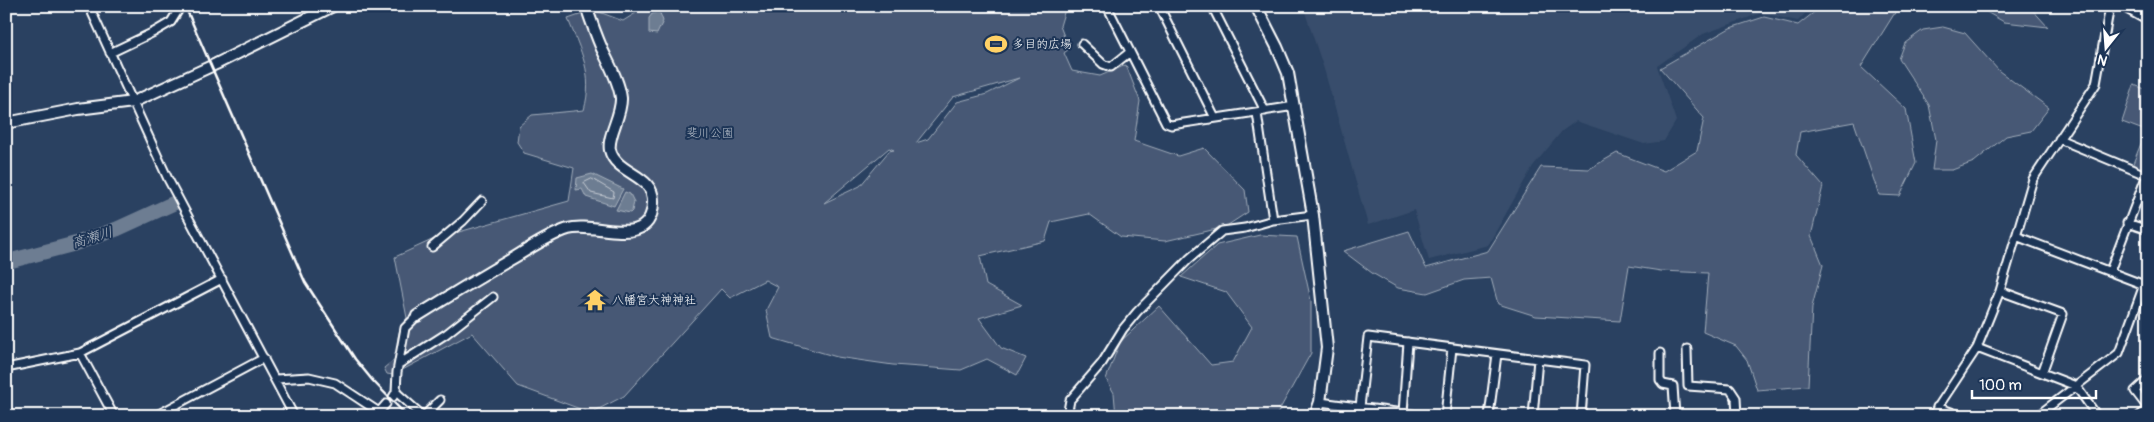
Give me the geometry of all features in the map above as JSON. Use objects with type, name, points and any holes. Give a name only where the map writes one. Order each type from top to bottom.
[{"type":"street","points":[[88,6],[168,180],[276,379],[294,416]]},
{"type":"street","points":[[110,53],[154,32],[170,22],[181,6]]},
{"type":"street","points":[[6,123],[78,109],[133,102],[216,64],[332,6]]},
{"type":"street","points":[[440,400],[423,416],[395,395],[405,328],[417,316],[552,235],[582,226],[632,232],[642,226],[650,216],[653,203],[651,190],[643,181],[617,163],[611,153],[610,146],[620,107],[620,90],[586,6]]},
{"type":"street","points":[[1106,6],[1166,123],[1171,125],[1295,106]]},
{"type":"street","points":[[1159,6],[1215,118]]},
{"type":"street","points":[[1212,6],[1261,112],[1273,220]]},
{"type":"street","points":[[1256,6],[1288,73],[1313,215],[1327,348],[1320,402],[1315,416]]},
{"type":"street","points":[[1932,416],[1976,348],[2000,291],[2033,179],[2096,84],[2110,6]]},
{"type":"street","points":[[2120,6],[2148,21]]},
{"type":"street","points":[[1082,44],[1103,64],[1111,67],[1130,52]]},
{"type":"street","points":[[2059,139],[2147,174],[2110,271]]},
{"type":"street","points":[[432,247],[463,222],[482,201]]},
{"type":"street","points":[[1067,416],[1070,400],[1102,363],[1124,329],[1189,259],[1222,231],[1245,228],[1273,220],[1313,215]]},
{"type":"street","points":[[2127,223],[2148,230]]},
{"type":"street","points":[[2016,236],[2146,285],[2119,353],[2037,416]]},
{"type":"street","points":[[6,368],[80,353],[222,279]]},
{"type":"street","points":[[2000,291],[2063,314],[2042,373]]},
{"type":"street","points":[[399,364],[446,334],[493,297]]},
{"type":"street","points":[[1360,407],[1368,337],[1585,365],[1581,416]]},
{"type":"street","points":[[1403,413],[1408,342]]},
{"type":"street","points":[[1446,416],[1452,348]]},
{"type":"street","points":[[1976,348],[2076,386],[2097,416]]},
{"type":"street","points":[[1686,349],[1688,386]]},
{"type":"street","points":[[80,353],[114,416]]},
{"type":"street","points":[[1660,353],[1660,380],[1663,384],[1730,389],[1736,398],[1737,416]]},
{"type":"street","points":[[1489,416],[1497,354]]},
{"type":"street","points":[[155,416],[264,358]]},
{"type":"street","points":[[1533,416],[1538,359]]},
{"type":"street","points":[[276,379],[309,377],[335,382],[382,413],[386,404]]},
{"type":"street","points":[[2139,416],[2148,408],[2135,391],[2148,379]]},
{"type":"street","points":[[1673,386],[1675,416]]},
{"type":"street","points":[[1320,402],[1426,416]]},
{"type":"street","points":[[1937,407],[1962,416]]},
{"type":"shaded area","points":[[1303,6],[1809,6],[1809,9],[1798,21],[1761,13],[1703,34],[1657,66],[1676,121],[1664,141],[1644,144],[1576,121],[1562,131],[1533,166],[1488,245],[1429,260],[1414,210],[1368,225],[1324,69]]},
{"type":"green space","name":"斐川公園","points":[[647,6],[1066,6],[1060,26],[1069,49],[1064,53],[1072,71],[1100,76],[1126,65],[1140,101],[1134,141],[1178,156],[1204,148],[1245,190],[1248,212],[1225,227],[1165,241],[1121,237],[1089,214],[1051,222],[1045,241],[980,256],[986,285],[1022,305],[979,318],[1001,348],[1026,358],[1017,375],[987,359],[961,370],[893,365],[837,357],[772,338],[766,310],[778,287],[765,280],[730,298],[721,289],[624,396],[591,413],[518,386],[472,333],[393,375],[387,374],[384,368],[396,358],[399,332],[407,318],[395,257],[434,239],[569,201],[574,168],[524,153],[517,142],[519,126],[532,115],[584,110],[588,85],[587,74],[585,63],[568,19],[594,10],[623,21]],"holes":[[[1019,78],[987,94],[957,102],[928,139],[916,143],[953,97]],[[889,148],[894,150],[889,151],[860,186],[824,203]]]},
{"type":"green space","points":[[1822,6],[1912,6],[1896,11],[1861,67],[1906,109],[1916,163],[1900,196],[1879,195],[1854,122],[1800,132],[1796,155],[1823,186],[1811,236],[1823,265],[1812,307],[1808,386],[1757,390],[1747,360],[1736,346],[1703,332],[1708,273],[1661,271],[1629,266],[1620,321],[1536,316],[1498,304],[1491,278],[1464,280],[1427,293],[1398,288],[1372,273],[1343,251],[1409,231],[1426,268],[1488,251],[1541,167],[1589,169],[1617,153],[1664,171],[1697,151],[1704,118],[1660,68],[1730,28],[1764,17],[1798,25]]},
{"type":"green space","points":[[1976,6],[2029,6],[2048,27],[2004,22]]},
{"type":"green space","points":[[1943,27],[1965,33],[1999,71],[2049,108],[2031,131],[2006,136],[1974,162],[1952,170],[1932,170],[1936,140],[1929,105],[1899,59],[1905,43],[1923,30]]},
{"type":"green space","points":[[2134,85],[2148,90],[2148,160],[2144,170],[2132,166],[2146,131],[2122,122]]},
{"type":"green space","points":[[1260,235],[1297,237],[1311,301],[1311,353],[1276,416],[1116,416],[1114,393],[1106,379],[1120,342],[1159,306],[1211,365],[1233,362],[1252,327],[1226,292],[1181,277],[1217,245]]},
{"type":"water","points":[[657,12],[660,13],[663,21],[657,34],[649,33],[649,18]]},
{"type":"water","points":[[592,174],[623,189],[614,206],[586,197],[582,189],[576,190],[577,178]]},
{"type":"water","points":[[625,192],[630,194],[634,202],[630,213],[616,210]]},
{"type":"waterway","name":"高瀬川","points":[[6,262],[74,244],[117,229],[174,203]]},
{"type":"railway","points":[[185,6],[305,282],[355,359],[373,381],[407,416]]},
{"type":"place","name":"多目的広場","points":[[996,44]]},
{"type":"place","name":"八幡宮大神神社","points":[[595,300]]}]
